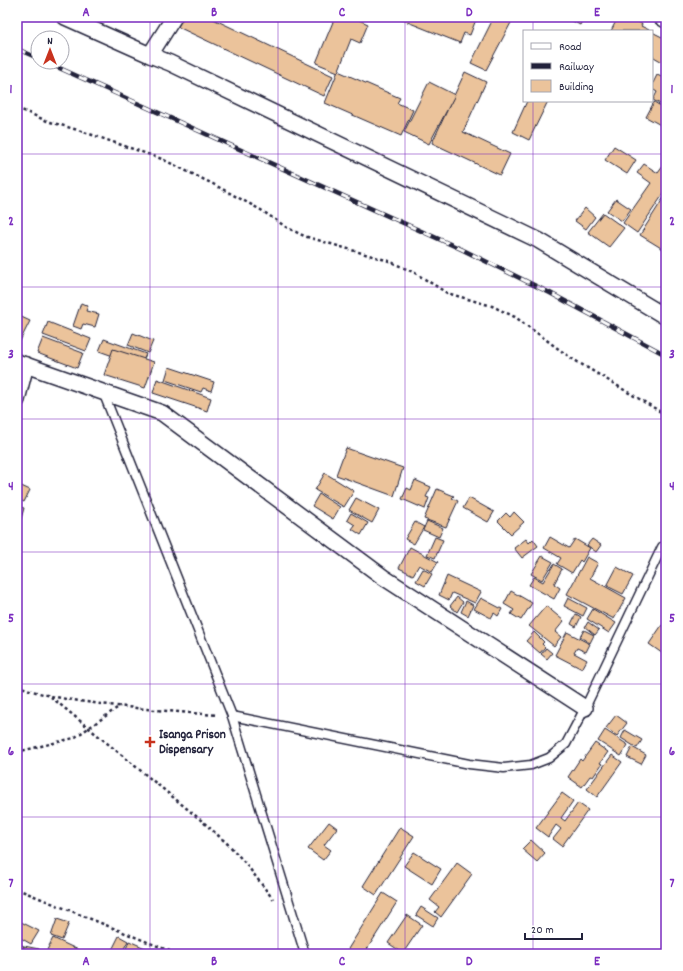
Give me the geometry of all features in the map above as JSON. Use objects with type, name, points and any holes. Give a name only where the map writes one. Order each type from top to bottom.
[{"type":"street","points":[[65,17],[170,63],[538,240],[666,317]]},
{"type":"street","points":[[150,55],[174,17]]},
{"type":"street","points":[[661,17],[666,20]]},
{"type":"street","points":[[17,400],[22,364],[162,413],[384,577],[585,708]]},
{"type":"lane","points":[[102,391],[232,716],[305,954]]},
{"type":"lane","points":[[232,716],[469,764],[504,768],[531,765],[549,758],[566,744],[585,708],[662,547]]},
{"type":"path","points":[[17,108],[47,121],[81,130],[162,159],[261,210],[286,227],[304,236],[389,261],[415,273],[447,293],[492,306],[509,314],[571,358],[666,415]]},
{"type":"path","points":[[17,685],[51,697],[120,706],[232,716]]},
{"type":"path","points":[[51,697],[230,846],[274,900]]},
{"type":"path","points":[[17,752],[36,746],[69,740],[90,728],[120,706]]},
{"type":"path","points":[[17,889],[177,954]]},
{"type":"building","points":[[182,17],[209,17],[333,76],[324,96],[178,27]]},
{"type":"building","points":[[335,17],[360,17],[359,20],[368,24],[360,43],[351,39],[338,72],[316,63]]},
{"type":"building","points":[[395,17],[477,17],[470,35],[464,33],[460,43]]},
{"type":"building","points":[[494,17],[514,17],[486,70],[471,63]]},
{"type":"building","points":[[565,17],[584,17],[580,25]]},
{"type":"building","points":[[618,17],[629,17],[642,24],[641,26],[649,30],[612,30]]},
{"type":"building","points":[[653,32],[666,39],[666,64],[653,57]]},
{"type":"building","points":[[338,71],[400,98],[397,103],[413,110],[401,136],[325,103]]},
{"type":"building","points":[[465,72],[486,82],[463,132],[510,154],[500,175],[432,143]]},
{"type":"building","points":[[657,75],[664,78],[666,75],[666,107],[653,100],[657,92],[653,90],[653,83]]},
{"type":"building","points":[[429,82],[455,95],[429,144],[404,132]]},
{"type":"building","points":[[527,102],[548,102],[529,140],[513,132]]},
{"type":"building","points":[[654,102],[666,109],[666,128],[646,117]]},
{"type":"building","points":[[614,146],[636,160],[627,174],[605,160]]},
{"type":"building","points":[[666,162],[666,190],[637,233],[623,223],[651,183],[637,173],[644,164],[658,173]]},
{"type":"building","points":[[666,194],[666,251],[640,235]]},
{"type":"building","points":[[616,199],[631,209],[622,221],[607,211]]},
{"type":"building","points":[[585,208],[595,217],[586,229],[575,221]]},
{"type":"building","points":[[603,213],[624,228],[609,247],[588,232]]},
{"type":"building","points":[[81,303],[88,306],[86,311],[99,314],[95,327],[83,324],[81,329],[73,326]]},
{"type":"building","points":[[17,315],[30,321],[17,347]]},
{"type":"building","points":[[48,322],[91,339],[86,351],[43,335]]},
{"type":"building","points":[[133,333],[153,341],[148,353],[128,345]]},
{"type":"building","points":[[43,338],[83,353],[77,368],[37,353]]},
{"type":"building","points":[[104,339],[146,354],[141,366],[99,351]]},
{"type":"building","points":[[113,349],[154,362],[145,388],[104,375]]},
{"type":"building","points":[[169,367],[214,382],[211,391],[203,388],[201,392],[165,380]]},
{"type":"building","points":[[157,379],[211,398],[207,411],[153,393]]},
{"type":"building","points":[[346,448],[403,468],[394,496],[336,475]]},
{"type":"building","points":[[325,473],[354,491],[344,507],[315,490]]},
{"type":"building","points":[[415,480],[431,487],[426,497],[429,498],[425,509],[402,499],[407,488],[411,490]]},
{"type":"building","points":[[17,484],[30,490],[24,502],[17,499]]},
{"type":"building","points":[[437,489],[454,496],[452,498],[458,501],[446,527],[424,519]]},
{"type":"building","points":[[319,494],[340,507],[333,519],[312,506]]},
{"type":"building","points":[[356,498],[379,510],[372,523],[349,510]]},
{"type":"building","points":[[469,498],[494,512],[488,522],[463,508]]},
{"type":"building","points":[[17,506],[24,508],[21,519],[17,517]]},
{"type":"building","points":[[514,512],[524,522],[511,534],[498,521],[506,513],[510,517]]},
{"type":"building","points":[[351,513],[368,523],[361,535],[352,529],[355,525],[347,520]]},
{"type":"building","points":[[427,521],[443,528],[439,537],[423,530]]},
{"type":"building","points":[[415,522],[424,527],[414,544],[405,539]]},
{"type":"building","points":[[435,537],[443,540],[435,558],[427,555]]},
{"type":"building","points":[[550,537],[569,548],[575,539],[590,548],[582,562],[580,560],[572,573],[557,564],[561,558],[544,548]]},
{"type":"building","points":[[526,539],[529,543],[533,539],[538,546],[522,558],[514,548]]},
{"type":"building","points":[[592,539],[601,545],[596,552],[587,545]]},
{"type":"building","points":[[410,547],[438,562],[432,572],[419,565],[413,575],[399,568]]},
{"type":"building","points":[[542,556],[553,562],[542,580],[531,574]]},
{"type":"building","points":[[587,557],[598,563],[590,578],[626,598],[614,619],[567,594]]},
{"type":"building","points":[[554,564],[562,569],[554,584],[560,588],[554,599],[529,585],[534,577],[543,582]]},
{"type":"building","points":[[617,567],[633,576],[623,594],[607,586]]},
{"type":"building","points":[[423,569],[432,574],[425,586],[416,581]]},
{"type":"building","points":[[447,576],[481,592],[475,603],[452,593],[449,600],[439,595]]},
{"type":"building","points":[[511,591],[532,603],[521,620],[511,614],[514,610],[504,604]]},
{"type":"building","points":[[457,597],[463,602],[457,612],[450,606]]},
{"type":"building","points":[[481,598],[502,609],[498,616],[494,613],[491,618],[474,609]]},
{"type":"building","points":[[568,598],[587,608],[583,616],[564,606]]},
{"type":"building","points":[[466,601],[473,605],[468,616],[461,612]]},
{"type":"building","points":[[546,606],[564,621],[555,632],[561,637],[554,646],[529,626]]},
{"type":"building","points":[[593,609],[616,623],[609,633],[587,619]]},
{"type":"building","points":[[576,614],[581,617],[576,627],[571,624]]},
{"type":"building","points":[[588,622],[599,630],[595,635],[585,627]]},
{"type":"building","points":[[662,625],[666,627],[666,656],[649,644]]},
{"type":"building","points":[[584,630],[594,635],[590,643],[580,637]]},
{"type":"building","points":[[534,632],[544,642],[542,644],[545,647],[540,653],[526,641]]},
{"type":"building","points":[[567,632],[590,644],[586,652],[577,648],[574,653],[587,660],[582,669],[555,655]]},
{"type":"building","points":[[546,648],[552,653],[547,659],[541,654]]},
{"type":"building","points":[[616,715],[627,723],[617,736],[606,728]]},
{"type":"building","points":[[605,730],[628,745],[621,756],[598,741]]},
{"type":"building","points":[[625,730],[642,740],[637,748],[621,738]]},
{"type":"building","points":[[595,743],[608,752],[600,763],[602,764],[593,777],[590,776],[582,787],[568,777],[580,759],[582,761]]},
{"type":"building","points":[[632,747],[646,755],[641,764],[627,757]]},
{"type":"building","points":[[612,755],[622,762],[597,797],[587,789]]},
{"type":"building","points":[[562,793],[573,801],[561,818],[565,821],[578,803],[588,810],[562,846],[553,839],[561,829],[556,825],[548,837],[536,828]]},
{"type":"building","points":[[329,822],[337,828],[324,845],[331,850],[323,860],[308,849]]},
{"type":"building","points":[[400,827],[414,836],[376,895],[363,886]]},
{"type":"building","points":[[531,840],[545,853],[537,862],[522,849]]},
{"type":"building","points":[[414,852],[441,869],[432,884],[404,866]]},
{"type":"building","points":[[457,863],[472,874],[441,917],[435,912],[439,907],[430,900]]},
{"type":"building","points":[[383,893],[397,902],[364,954],[356,954],[348,949]]},
{"type":"building","points":[[421,907],[438,918],[433,926],[416,915]]},
{"type":"building","points":[[407,915],[422,925],[403,953],[388,943]]},
{"type":"building","points":[[57,919],[69,923],[62,940],[51,936]]},
{"type":"building","points":[[17,920],[39,931],[31,944],[17,936]]},
{"type":"building","points":[[119,936],[128,941],[121,954],[110,954]]},
{"type":"building","points":[[53,938],[87,954],[56,954],[47,950]]},
{"type":"building","points":[[129,941],[152,951],[150,954],[128,954],[129,951],[126,949]]},
{"type":"building","points":[[17,943],[24,946],[20,954],[17,953]]},
{"type":"building","points":[[24,946],[39,949],[38,954],[23,954]]},
{"type":"railway","points":[[17,49],[30,55]]},
{"type":"railway","points":[[64,70],[461,249],[550,293],[666,355]]},
{"type":"place","name":"Isanga Prison Dispensary","points":[[150,742]]}]
